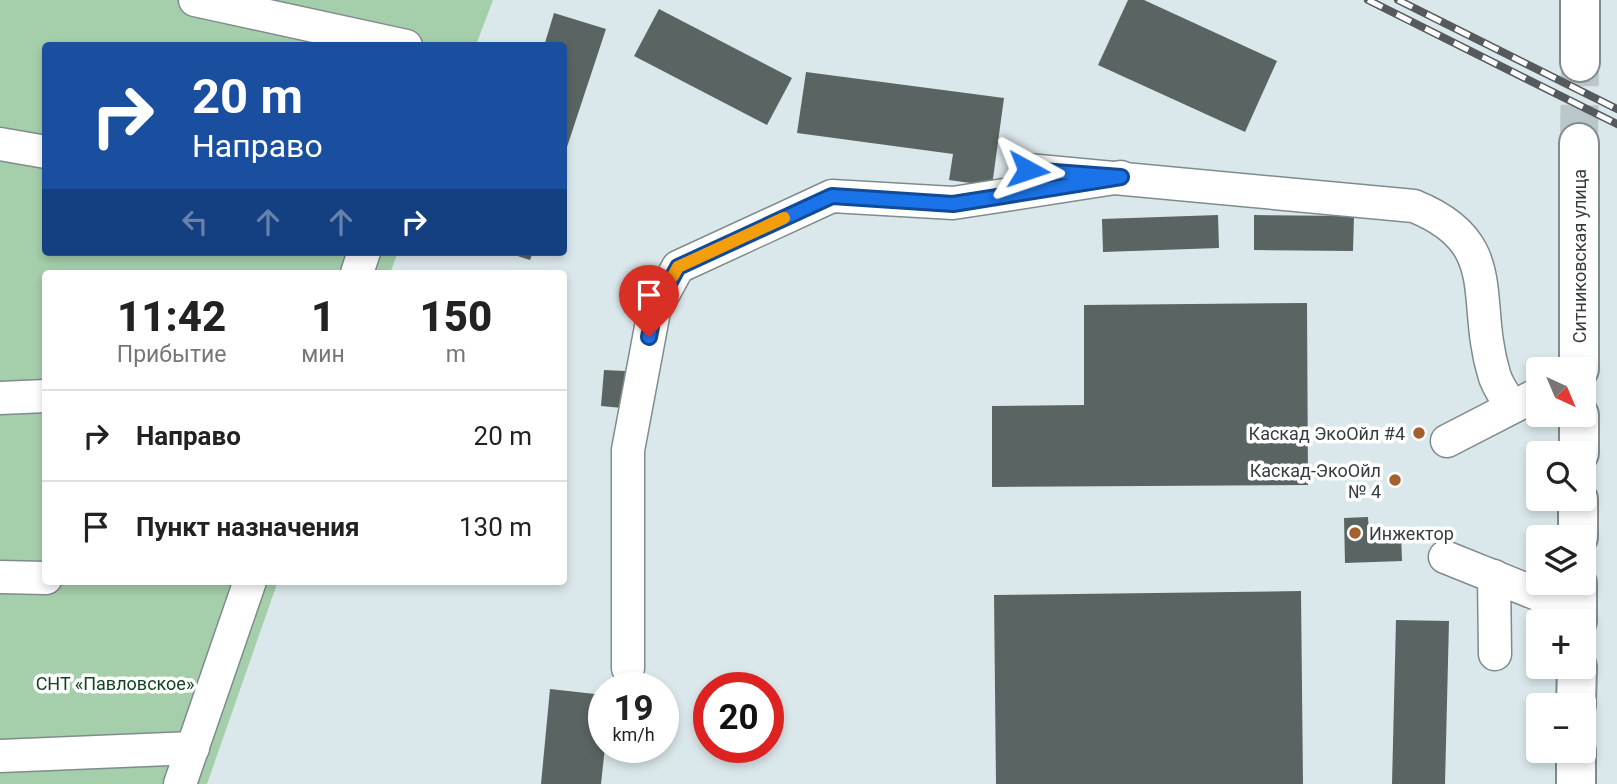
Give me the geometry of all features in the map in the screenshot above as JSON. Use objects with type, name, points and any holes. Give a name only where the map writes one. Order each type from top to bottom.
[{"type":"main road","points":[[1580,0],[1580,62]]},
{"type":"main road","name":"Ситниковская улица","points":[[1579,143],[1579,357]]},
{"type":"main road","points":[[1576,763],[1576,784]]},
{"type":"lane","points":[[195,0],[388,42]]},
{"type":"lane","points":[[0,144],[42,151]]},
{"type":"lane","points":[[1028,170],[1414,206],[1442,218],[1463,235],[1479,269],[1494,376],[1525,401],[1447,441]]},
{"type":"lane","points":[[628,668],[628,450],[654,311],[678,267],[832,196],[953,204],[1121,177]]},
{"type":"lane","points":[[0,398],[42,396]]},
{"type":"lane","points":[[1446,557],[1577,605]]},
{"type":"lane","points":[[1494,576],[1495,654]]},
{"type":"lane","points":[[0,578],[42,578]]},
{"type":"lane","points":[[180,784],[249,585]]},
{"type":"lane","points":[[0,756],[193,748]]},
{"type":"green space","name":"СНТ «Павловское»","points":[[0,0],[493,0],[477,42],[42,42],[42,256],[396,256],[391,270],[42,270],[42,585],[277,585],[207,784],[0,784]]},
{"type":"building","points":[[1128,0],[1144,0],[1277,61],[1245,132],[1098,65]]},
{"type":"building","points":[[659,9],[792,78],[767,125],[634,56]]},
{"type":"building","points":[[554,13],[606,29],[567,147],[567,42],[545,42]]},
{"type":"building","points":[[806,72],[1004,98],[992,186],[949,180],[953,154],[797,133]]},
{"type":"building","points":[[1218,215],[1219,248],[1103,252],[1102,219]]},
{"type":"building","points":[[1254,215],[1354,216],[1353,251],[1254,250]]},
{"type":"building","points":[[1307,303],[1308,485],[992,487],[992,406],[1084,405],[1084,305]]},
{"type":"building","points":[[604,370],[625,371],[622,408],[601,406]]},
{"type":"building","points":[[1368,517],[1369,533],[1401,533],[1402,561],[1345,563],[1344,518]]},
{"type":"building","points":[[1301,591],[1303,784],[996,784],[994,595]]},
{"type":"building","points":[[1396,620],[1449,621],[1445,784],[1392,784]]},
{"type":"building","points":[[550,689],[588,693],[588,763],[603,763],[601,784],[541,784]]},
{"type":"tunnel","points":[[1579,143],[1580,62]]},
{"type":"railway","points":[[1368,0],[1617,124]]},
{"type":"railway","points":[[1398,0],[1617,109]]},
{"type":"slow traffic","points":[[673,276],[678,267],[784,218]]},
{"type":"place","name":"Каскад ЭкоОйл #4","points":[[1419,433]]},
{"type":"place","name":"Каскад-ЭкоОйл № 4","points":[[1395,480]]},
{"type":"place","name":"Инжектор","points":[[1355,533]]},
{"type":"route","points":[[649,337],[654,311],[678,267],[832,196],[953,204],[1043,192],[1121,177],[1028,170]]}]
